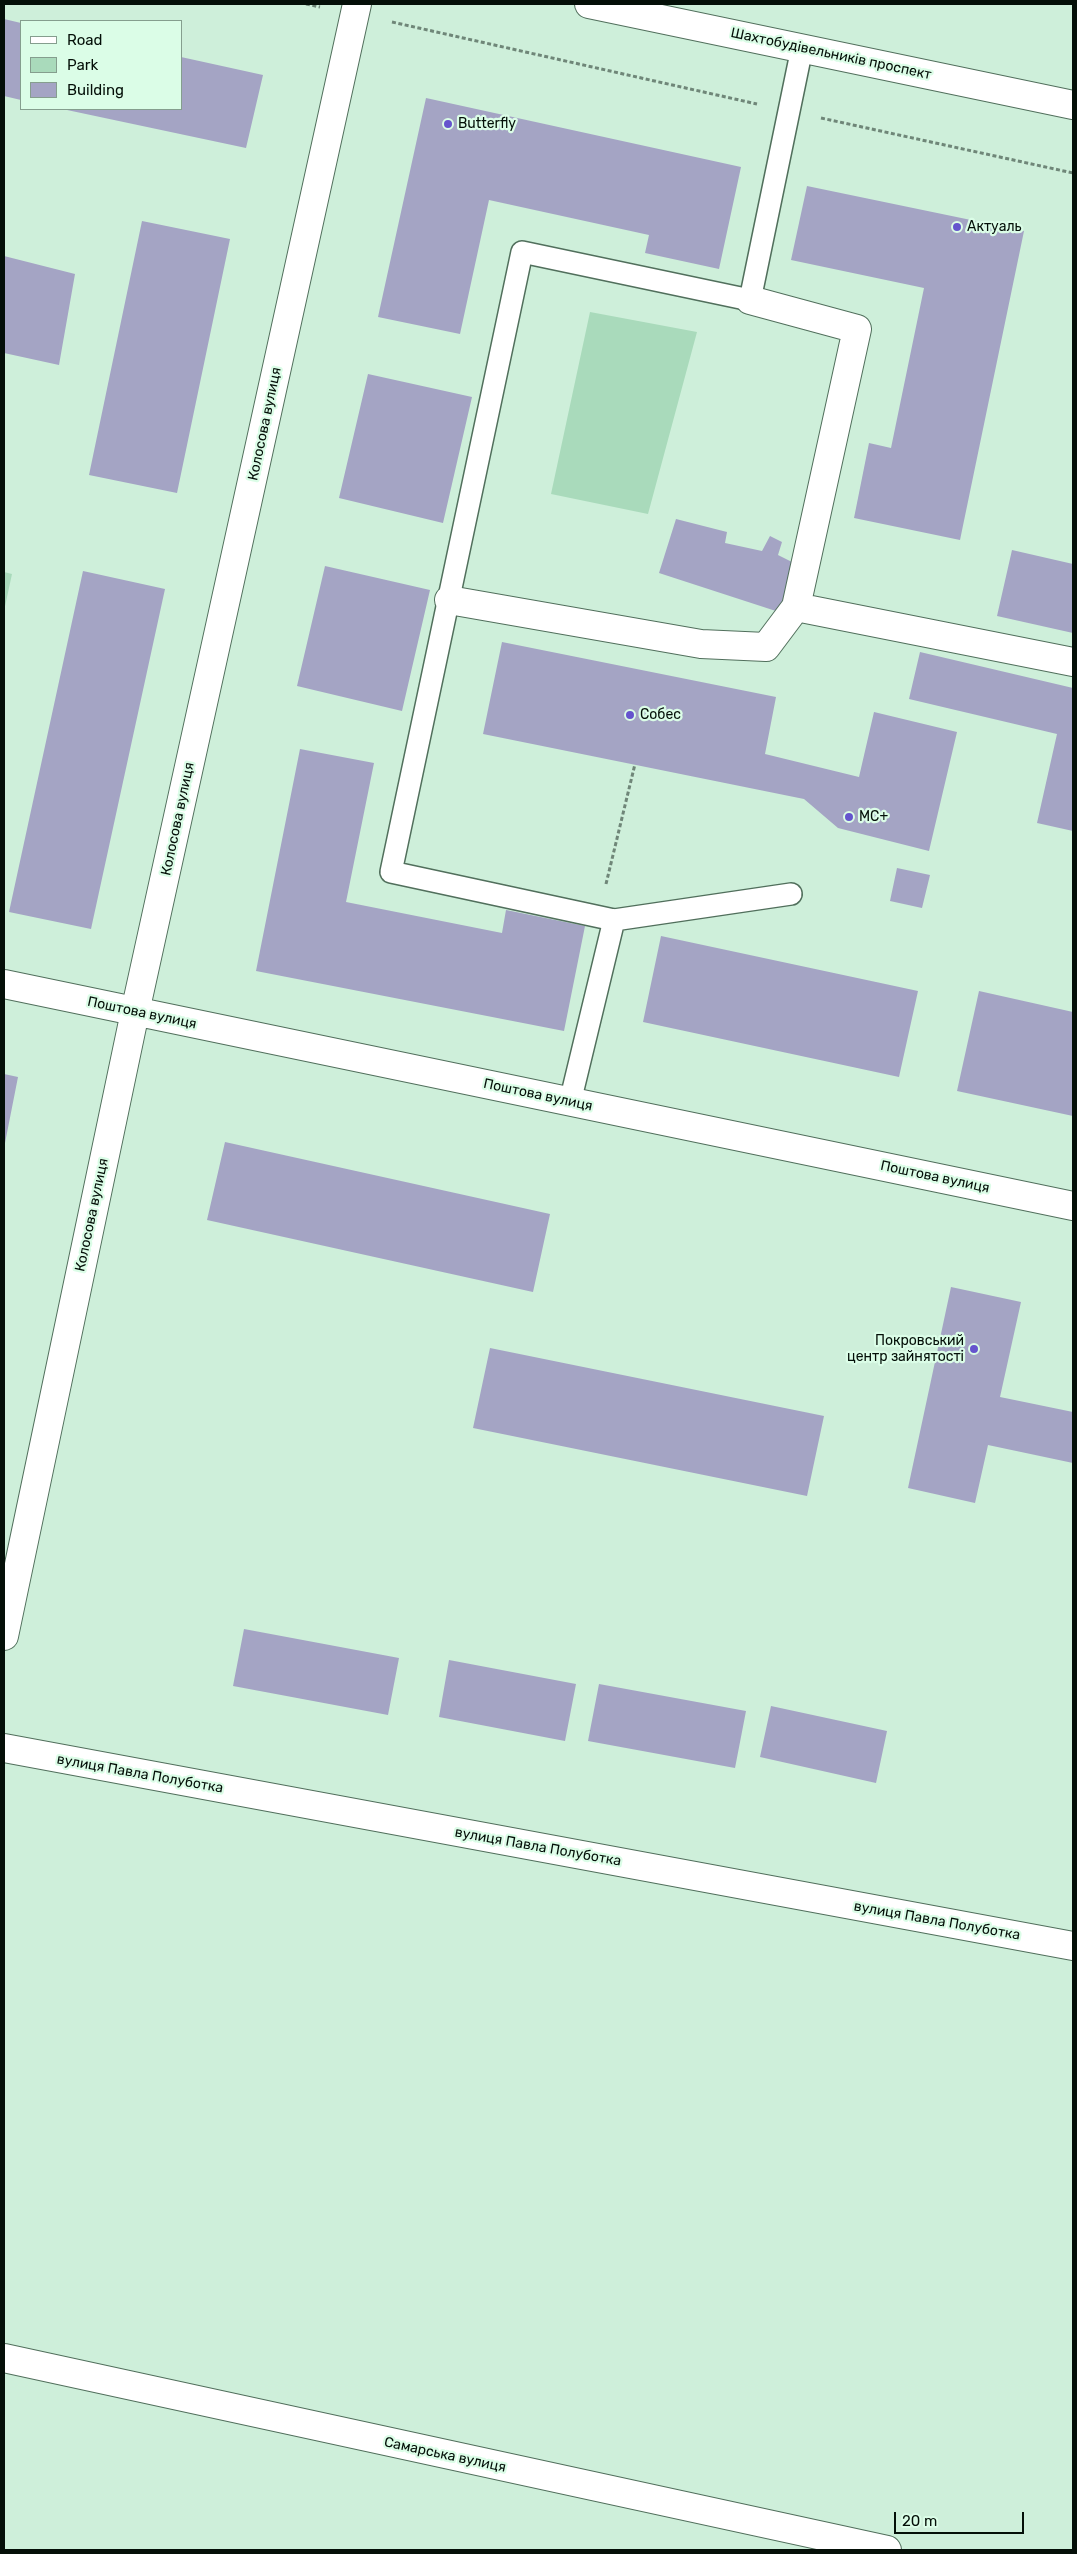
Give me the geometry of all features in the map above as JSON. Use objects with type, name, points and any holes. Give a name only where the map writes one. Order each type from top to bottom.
[{"type":"street","name":"Шахтобудівельників проспект","points":[[589,4],[1073,105]]},
{"type":"street","name":"Колосова вулиця","points":[[4,1636],[135,1012],[356,9]]},
{"type":"street","points":[[449,600],[701,644],[766,647],[796,607],[857,329],[750,300]]},
{"type":"street","points":[[796,607],[1073,662]]},
{"type":"street","name":"Поштова вулиця","points":[[4,984],[1073,1206]]},
{"type":"street","name":"вулиця Павла Полуботка","points":[[4,1748],[1073,1946]]},
{"type":"street","name":"Самарська вулиця","points":[[4,2358],[887,2550]]},
{"type":"lane","points":[[791,894],[606,918],[391,872],[522,252],[750,300],[802,48]]},
{"type":"lane","points":[[570,1102],[606,918]]},
{"type":"path","points":[[356,9],[790,111],[1073,174]]},
{"type":"path","points":[[606,918],[635,764]]},
{"type":"green space","points":[[590,312],[697,332],[648,514],[551,494]]},
{"type":"green space","points":[[4,572],[12,574],[4,611]]},
{"type":"building","points":[[4,19],[20,23],[20,100],[4,96]]},
{"type":"building","points":[[182,57],[263,75],[246,148],[67,110],[182,110]]},
{"type":"building","points":[[426,98],[741,167],[719,269],[645,253],[649,235],[489,200],[460,334],[378,317]]},
{"type":"building","points":[[807,186],[1024,231],[960,540],[854,518],[869,443],[891,448],[924,288],[791,260]]},
{"type":"building","points":[[142,221],[230,239],[177,493],[89,475]]},
{"type":"building","points":[[4,256],[75,274],[59,365],[4,353]]},
{"type":"building","points":[[368,374],[472,397],[443,523],[339,498]]},
{"type":"building","points":[[676,519],[727,532],[725,543],[762,551],[770,536],[782,542],[778,555],[798,565],[782,613],[659,573]]},
{"type":"building","points":[[1012,550],[1073,564],[1073,633],[997,616]]},
{"type":"building","points":[[325,566],[430,590],[402,711],[297,686]]},
{"type":"building","points":[[83,571],[165,589],[91,929],[9,912]]},
{"type":"building","name":"Собес","points":[[502,642],[776,697],[765,754],[859,777],[874,712],[957,732],[929,851],[838,828],[804,799],[483,734]]},
{"type":"building","points":[[920,652],[1073,688],[1073,831],[1037,823],[1057,734],[909,699]]},
{"type":"building","points":[[300,749],[374,763],[346,902],[502,933],[506,910],[585,926],[564,1031],[256,971]]},
{"type":"building","points":[[897,868],[930,875],[922,908],[890,901]]},
{"type":"building","points":[[661,936],[918,991],[899,1077],[643,1022]]},
{"type":"building","points":[[979,991],[1073,1012],[1073,1116],[957,1091]]},
{"type":"building","points":[[4,1074],[18,1077],[5,1143],[4,1143]]},
{"type":"building","points":[[225,1142],[550,1214],[533,1292],[207,1220]]},
{"type":"building","name":"Покровський центр зайнятості","points":[[951,1287],[1021,1302],[1000,1397],[1073,1412],[1073,1463],[988,1445],[975,1503],[908,1488]]},
{"type":"building","points":[[490,1348],[824,1416],[807,1496],[473,1428]]},
{"type":"building","points":[[244,1629],[399,1658],[388,1715],[233,1686]]},
{"type":"building","points":[[449,1660],[576,1684],[565,1741],[439,1717]]},
{"type":"building","points":[[599,1684],[746,1711],[735,1768],[588,1741]]},
{"type":"building","points":[[771,1706],[887,1731],[876,1783],[760,1757]]},
{"type":"place","name":"Butterfly","points":[[448,124]]},
{"type":"place","name":"Актуаль","points":[[957,227]]},
{"type":"place","name":"Собес","points":[[630,715]]},
{"type":"place","name":"МС+","points":[[849,817]]},
{"type":"place","name":"Покровський центр зайнятості","points":[[974,1349]]}]
